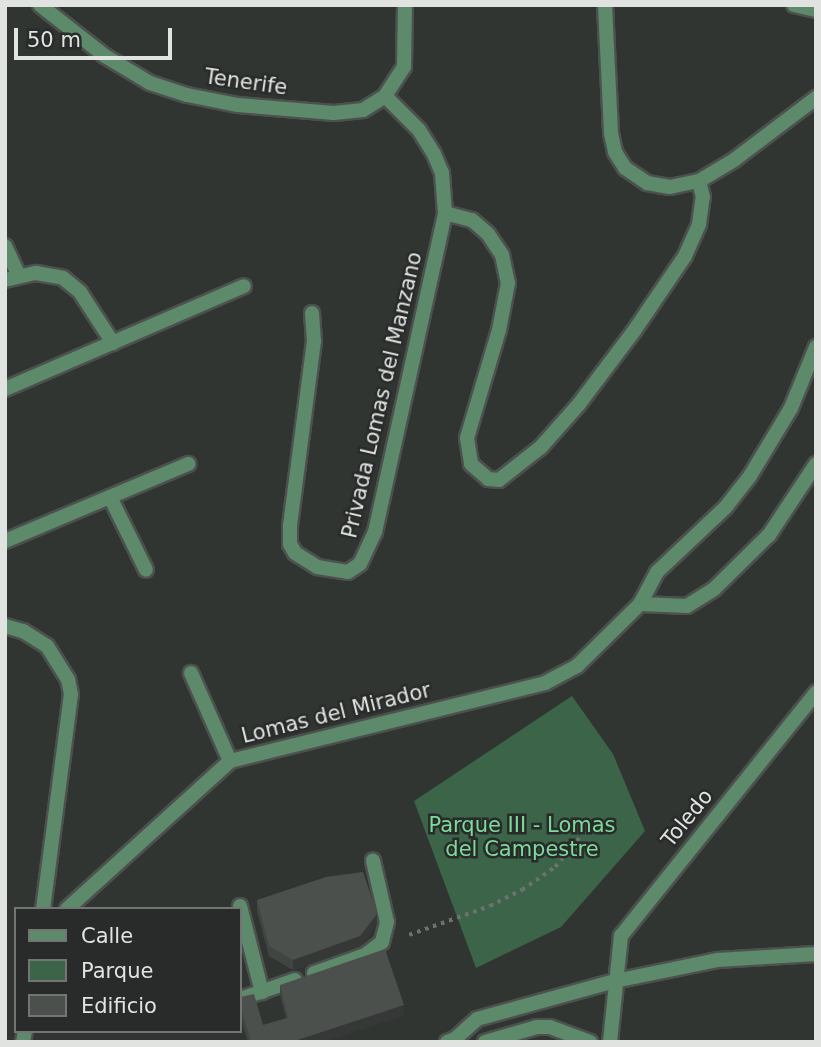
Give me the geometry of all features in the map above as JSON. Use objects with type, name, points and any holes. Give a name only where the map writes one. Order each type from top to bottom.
[{"type":"street","name":"Tenerife","points":[[40,5],[128,71],[187,95],[238,105],[334,113],[363,110],[385,96]]},
{"type":"street","points":[[405,5],[404,67],[385,96],[419,130],[434,154],[442,173],[445,213],[472,220],[488,234],[502,255],[508,283],[499,330],[467,438],[471,464],[488,479],[499,480],[541,447],[579,404],[685,256],[699,224],[703,197],[699,181]]},
{"type":"street","points":[[605,5],[611,133],[615,152],[625,168],[648,183],[670,187],[699,181],[734,160],[816,98]]},
{"type":"street","points":[[794,5],[816,10]]},
{"type":"street","name":"Privada Lomas del Manzano","points":[[312,313],[314,341],[290,526],[290,544],[295,553],[317,567],[348,572],[360,564],[375,532],[445,213]]},
{"type":"street","points":[[5,246],[12,278],[50,275],[72,284],[113,343]]},
{"type":"street","points":[[5,389],[244,286]]},
{"type":"street","name":"Lomas del Mirador","points":[[69,907],[230,761],[545,683],[577,666],[640,604],[657,572],[725,508],[750,476],[791,408],[816,347]]},
{"type":"street","points":[[5,541],[188,464]]},
{"type":"street","points":[[640,604],[687,606],[714,589],[769,535],[816,464]]},
{"type":"street","points":[[110,497],[146,570]]},
{"type":"street","points":[[5,626],[23,631],[47,646],[68,679],[71,694],[43,907]]},
{"type":"street","points":[[191,673],[230,761]]},
{"type":"street","name":"Toledo","points":[[610,1042],[618,945],[628,925],[816,693]]},
{"type":"street","points":[[242,998],[365,955],[382,942],[387,922],[373,861]]},
{"type":"street","points":[[242,914],[262,992]]},
{"type":"street","points":[[451,1040],[477,1019],[615,981],[717,960],[760,955],[808,955],[816,964]]},
{"type":"street","points":[[485,1042],[537,1027],[563,1030],[590,1042]]},
{"type":"street","points":[[451,1040],[476,1042]]},
{"type":"path","points":[[408,935],[490,906],[522,890],[555,867],[593,821]]},
{"type":"green space","name":"Parque III - Lomas del Campestre","points":[[572,696],[613,754],[645,831],[561,927],[476,968],[414,801]]},
{"type":"building","points":[[363,872],[377,914],[360,936],[293,960],[269,946],[257,900],[326,877]]},
{"type":"building","points":[[385,949],[404,1005],[291,1042],[251,1042],[242,1011],[242,997],[254,994],[263,1025],[288,1018],[280,985]]}]
